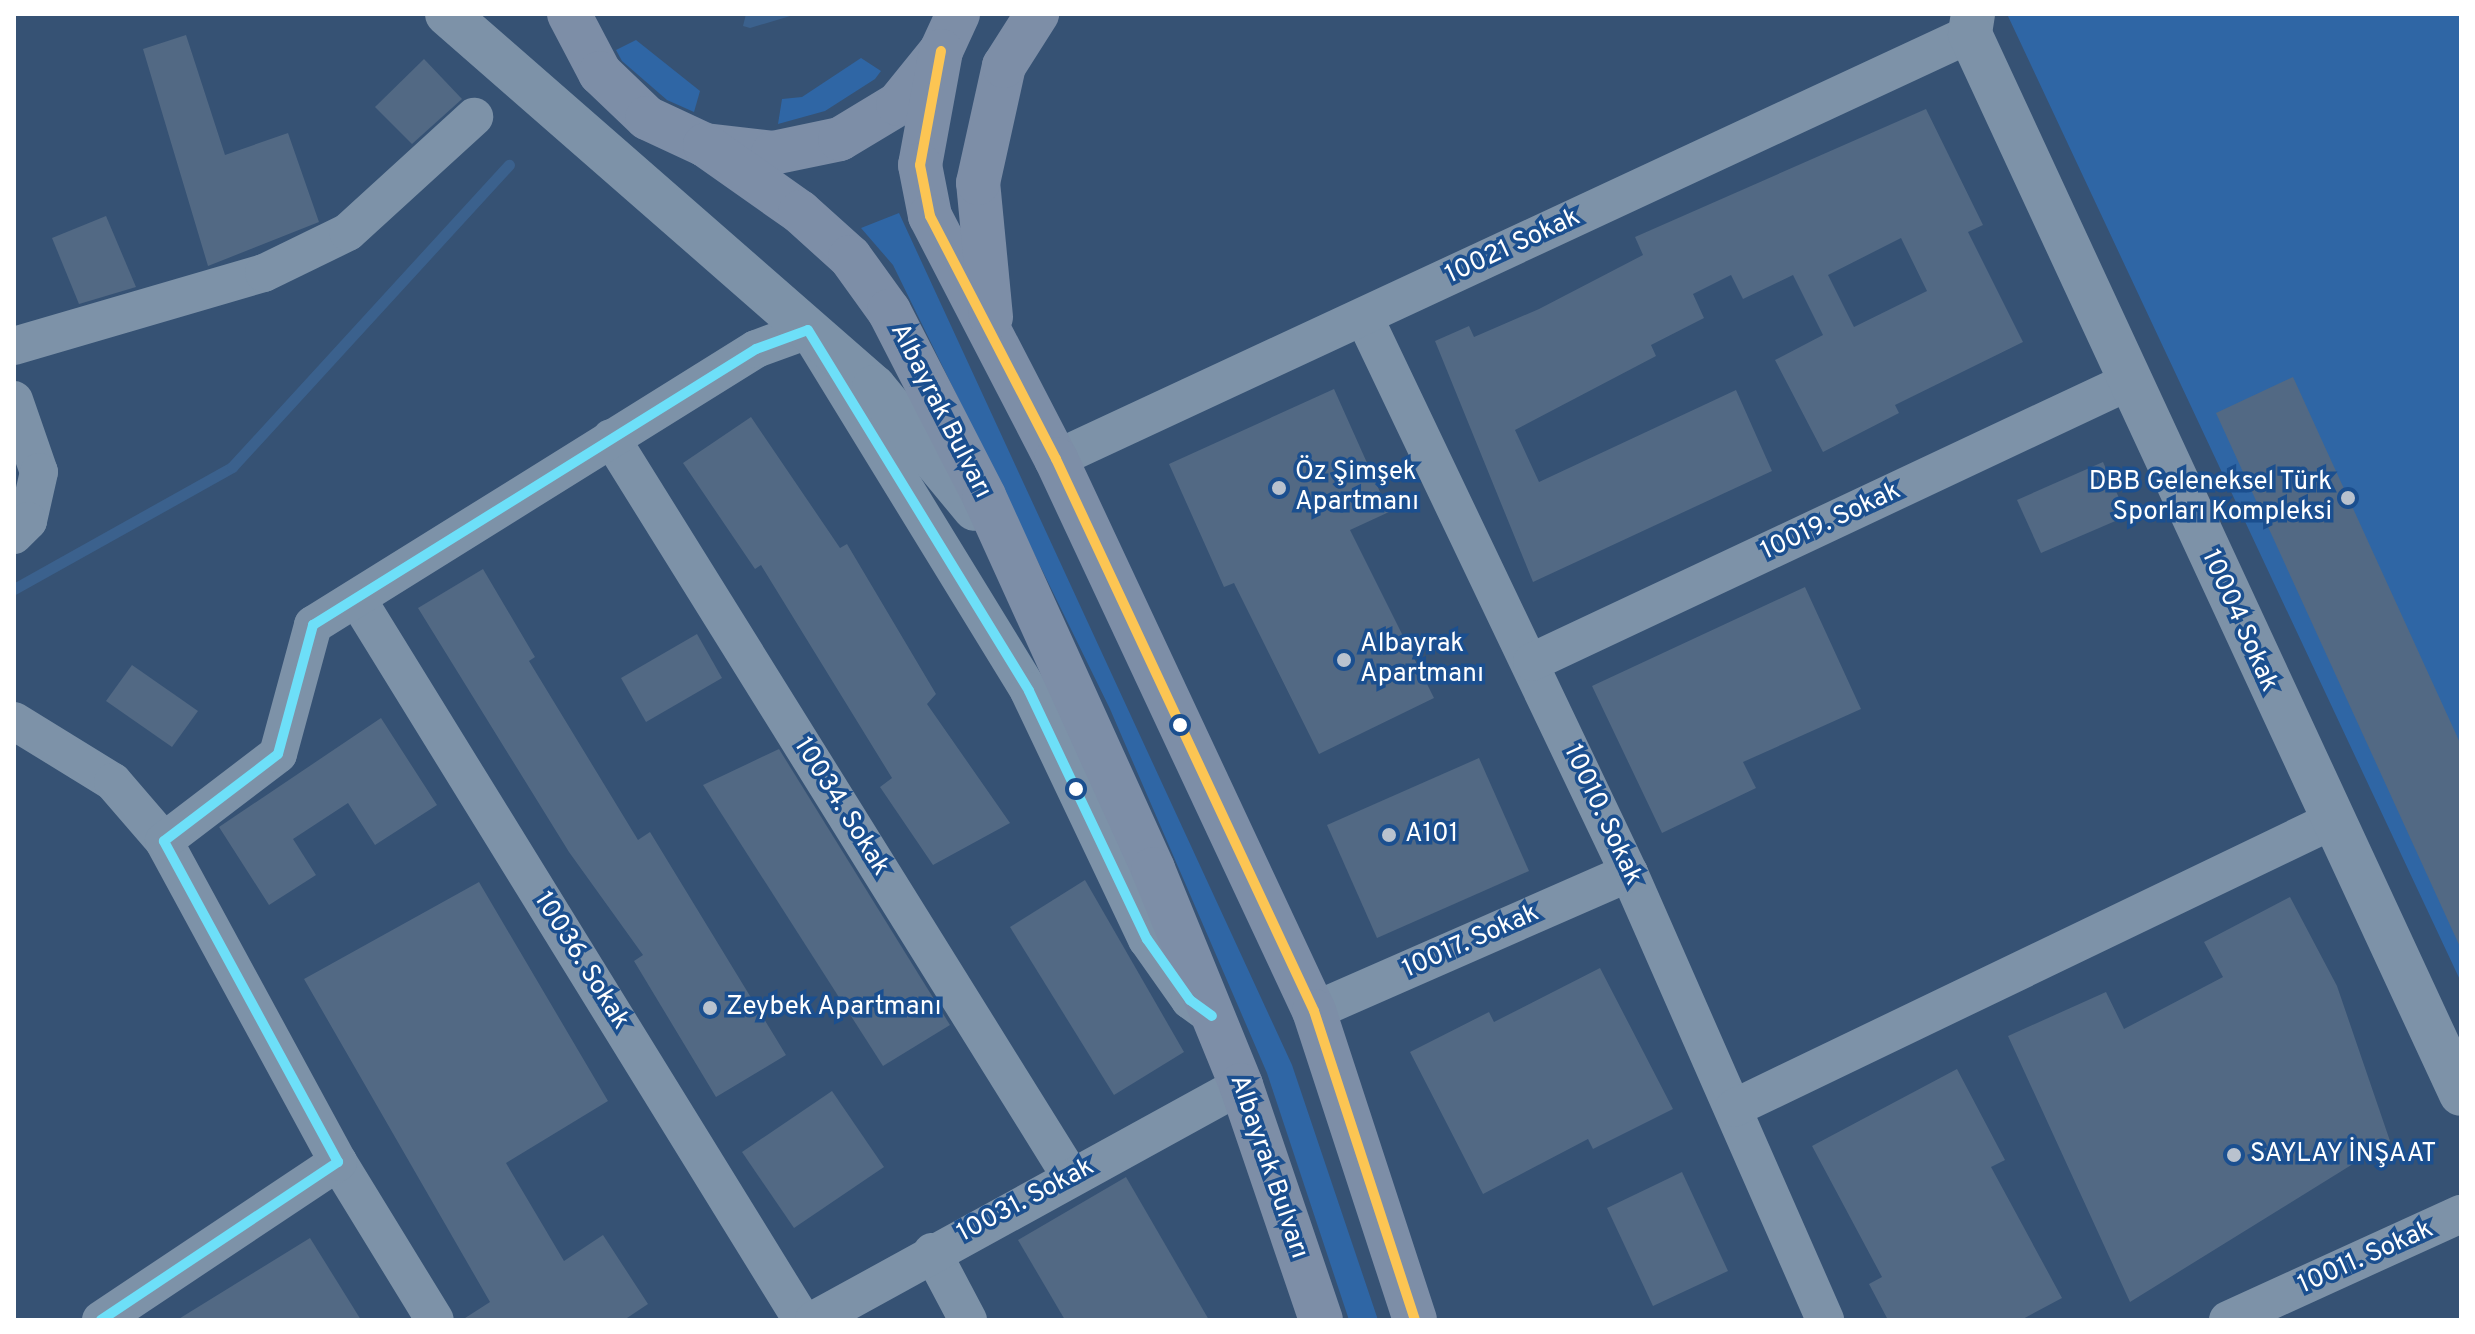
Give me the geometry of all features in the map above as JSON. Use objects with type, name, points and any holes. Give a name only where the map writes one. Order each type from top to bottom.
[{"type":"main road","points":[[995,348],[978,183],[1004,66],[1037,14]]},
{"type":"main road","points":[[569,15],[600,73],[647,118],[705,145],[773,153],[840,139],[898,104],[955,25]]},
{"type":"main road","points":[[955,25],[925,120],[922,189],[995,348],[1056,459],[1314,1011],[1415,1320]]},
{"type":"main road","name":"Albayrak Bulvarı","points":[[705,145],[800,212],[873,284],[1016,567],[1094,739],[1241,1085],[1321,1320]]},
{"type":"street","points":[[447,14],[908,420],[1016,567]]},
{"type":"street","name":"10021 Sokak","points":[[1056,459],[1364,317],[1972,24]]},
{"type":"street","name":"10004 Sokak","points":[[1972,24],[2329,822],[2461,1094]]},
{"type":"street","points":[[14,346],[264,273],[348,232],[474,117]]},
{"type":"street","name":"10010. Sokak","points":[[1364,317],[1532,662],[1629,873],[1825,1320]]},
{"type":"street","points":[[164,841],[278,754],[313,625],[359,602],[611,438],[756,349],[808,330]]},
{"type":"street","name":"Albayrak Bulvarı","points":[[808,330],[1029,691],[1147,939],[1190,1000],[1212,1016]]},
{"type":"street","name":"10019. Sokak","points":[[1532,662],[2130,381]]},
{"type":"street","points":[[14,400],[39,472],[28,521],[14,535]]},
{"type":"street","name":"10034. Sokak","points":[[611,438],[1071,1177]]},
{"type":"street","name":"10036. Sokak","points":[[359,602],[802,1320]]},
{"type":"street","name":"Albayrak Bulvarı","points":[[1029,691],[1094,739]]},
{"type":"street","points":[[18,729],[113,782],[164,841],[338,1162],[435,1320]]},
{"type":"street","points":[[1734,1108],[2329,822]]},
{"type":"street","name":"10017. Sokak","points":[[1314,1011],[1629,873]]},
{"type":"street","name":"10031. Sokak","points":[[814,1320],[932,1252],[1241,1085]]},
{"type":"street","points":[[101,1320],[338,1162]]},
{"type":"street","name":"10011. Sokak","points":[[2228,1320],[2461,1214]]},
{"type":"street","points":[[932,1252],[968,1320]]},
{"type":"shaded area","points":[[746,14],[797,14],[750,28],[743,26]]},
{"type":"shaded area","name":"DBB Geleneksel Türk Sporları Kompleksi","points":[[2007,14],[2461,14],[2461,982]]},
{"type":"shaded area","points":[[636,40],[700,91],[694,112],[667,100],[622,61],[616,50]]},
{"type":"shaded area","points":[[861,58],[881,71],[875,79],[825,111],[778,124],[782,99],[802,97]]},
{"type":"shaded area","points":[[899,213],[1292,1065],[1378,1320],[1349,1320],[1267,1073],[1110,709],[893,265],[861,228]]},
{"type":"building","points":[[186,35],[225,155],[288,133],[319,222],[208,266],[143,49]]},
{"type":"building","points":[[424,59],[462,99],[412,144],[375,107]]},
{"type":"building","points":[[1926,109],[1983,225],[1968,232],[2023,342],[1895,405],[1899,413],[1823,452],[1775,360],[1823,335],[1793,275],[1743,299],[1731,275],[1693,294],[1704,318],[1651,345],[1656,356],[1515,430],[1539,482],[1736,390],[1772,471],[1533,582],[1435,341],[1469,326],[1474,337],[1539,309],[1643,255],[1635,237]],"holes":[[[1901,238],[1927,291],[1854,327],[1828,275]]]},
{"type":"building","points":[[106,216],[136,287],[79,304],[52,238]]},
{"type":"building","points":[[2293,377],[2461,745],[2461,949],[2216,413]]},
{"type":"building","points":[[1334,389],[1389,512],[1350,530],[1434,698],[1319,754],[1234,583],[1224,587],[1169,464]]},
{"type":"building","points":[[751,417],[840,548],[847,544],[936,694],[927,704],[1010,823],[933,865],[880,787],[892,778],[761,565],[755,569],[683,463]]},
{"type":"building","points":[[2103,462],[2127,516],[2041,553],[2017,500]]},
{"type":"building","points":[[483,569],[535,657],[529,661],[638,840],[650,832],[786,1055],[716,1097],[634,961],[643,955],[569,852],[418,608]]},
{"type":"building","points":[[1805,587],[1861,709],[1743,762],[1756,788],[1662,833],[1592,686]]},
{"type":"building","points":[[697,634],[722,678],[646,722],[621,678]]},
{"type":"building","points":[[132,665],[198,711],[172,747],[106,701]]},
{"type":"building","points":[[381,718],[437,805],[375,845],[348,803],[293,839],[316,875],[269,905],[219,827]]},
{"type":"building","points":[[779,749],[950,1025],[883,1066],[703,785]]},
{"type":"building","points":[[1479,758],[1529,871],[1377,938],[1327,825]]},
{"type":"building","points":[[1085,880],[1184,1052],[1114,1095],[1010,927]]},
{"type":"building","points":[[479,882],[608,1101],[506,1163],[564,1261],[603,1235],[648,1304],[624,1320],[462,1320],[490,1302],[304,979]]},
{"type":"building","points":[[2290,897],[2337,986],[2390,1141],[2130,1302],[2008,1036],[2106,992],[2124,1029],[2223,977],[2204,942]]},
{"type":"building","points":[[1600,968],[1673,1109],[1593,1149],[1588,1139],[1483,1194],[1410,1052],[1489,1012],[1494,1022]]},
{"type":"building","points":[[1957,1069],[2005,1160],[1991,1167],[2062,1298],[2021,1320],[1888,1320],[1869,1284],[1882,1277],[1812,1146]]},
{"type":"building","points":[[832,1091],[884,1167],[794,1228],[742,1152]]},
{"type":"building","points":[[1682,1172],[1728,1271],[1653,1306],[1607,1208]]},
{"type":"building","points":[[1126,1177],[1209,1320],[1065,1320],[1018,1240]]},
{"type":"building","points":[[310,1238],[361,1320],[177,1320]]},
{"type":"waterway","points":[[14,589],[232,467],[509,165]]},
{"type":"transit line","points":[[941,51],[920,165],[930,216],[1056,459],[1314,1011],[1415,1320]]},
{"type":"transit line","points":[[101,1320],[338,1162],[164,841],[278,754],[313,625],[756,349],[808,330],[1029,691],[1147,939],[1190,1000],[1212,1016]]},
{"type":"place","name":"Öz Şimşek Apartmanı","points":[[1279,488]]},
{"type":"place","name":"DBB Geleneksel Türk Sporları Kompleksi","points":[[2348,498]]},
{"type":"place","name":"Albayrak Apartmanı","points":[[1344,660]]},
{"type":"place","name":"A101","points":[[1389,835]]},
{"type":"place","name":"Zeybek Apartmanı","points":[[710,1008]]},
{"type":"place","name":"SAYLAY İNŞAAT","points":[[2234,1155]]}]
